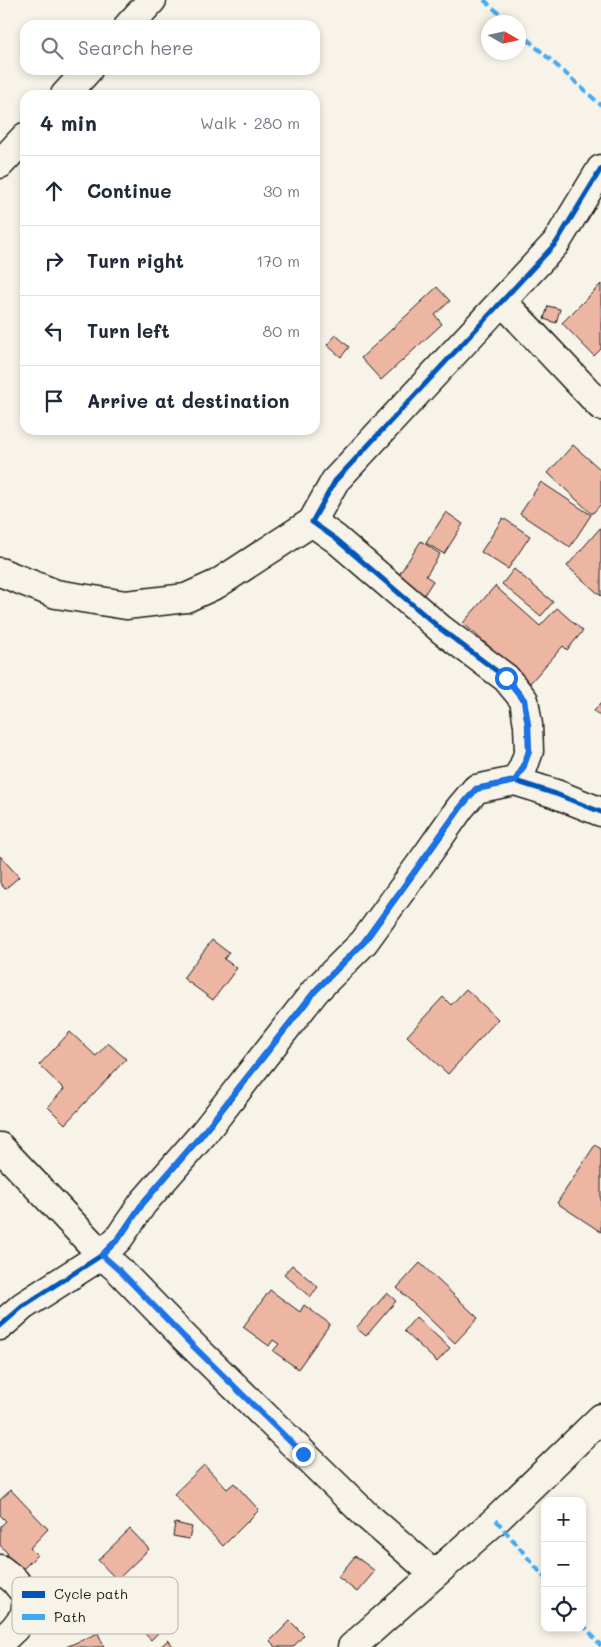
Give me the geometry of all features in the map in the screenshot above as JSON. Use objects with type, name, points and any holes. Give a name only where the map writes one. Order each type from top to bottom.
[{"type":"street","points":[[134,20],[152,0]]},
{"type":"street","points":[[70,90],[83,75]]},
{"type":"street","points":[[0,164],[20,143]]},
{"type":"street","points":[[0,572],[56,594],[126,605],[186,598],[217,584],[312,522],[335,481],[556,243],[601,169]]},
{"type":"street","points":[[502,301],[601,406]]},
{"type":"street","points":[[312,522],[336,539],[442,630],[506,678],[524,700],[528,725],[529,751],[523,768],[515,781]]},
{"type":"street","points":[[0,1326],[23,1306],[102,1255],[119,1238],[143,1203],[202,1134],[316,990],[364,942],[460,808],[476,789],[515,781],[556,794],[601,812]]},
{"type":"street","points":[[0,1147],[102,1255],[192,1345],[365,1514],[434,1574]]},
{"type":"street","points":[[352,1647],[496,1520],[601,1418]]},
{"type":"street","points":[[0,1569],[12,1578]]},
{"type":"street","points":[[0,1642],[12,1631]]},
{"type":"building","points":[[601,284],[601,349],[594,356],[562,323]]},
{"type":"building","points":[[437,287],[450,301],[435,315],[442,324],[381,380],[361,358]]},
{"type":"building","points":[[548,306],[560,309],[556,323],[544,319]]},
{"type":"building","points":[[336,335],[349,347],[341,357],[327,345]]},
{"type":"building","points":[[573,445],[601,470],[601,504],[592,514],[548,473]]},
{"type":"building","points":[[541,482],[591,515],[570,547],[520,514]]},
{"type":"building","points":[[446,512],[463,524],[444,554],[426,543]]},
{"type":"building","points":[[503,518],[530,536],[508,569],[481,552]]},
{"type":"building","points":[[601,527],[601,596],[567,566]]},
{"type":"building","points":[[421,541],[440,554],[426,576],[433,581],[422,598],[395,581]]},
{"type":"building","points":[[514,569],[553,602],[541,616],[502,584]]},
{"type":"building","points":[[495,586],[540,626],[557,608],[583,631],[567,650],[563,646],[530,683],[463,623]]},
{"type":"building","points":[[601,703],[601,717],[594,711]]},
{"type":"building","points":[[0,856],[19,877],[5,889],[0,883]]},
{"type":"building","points":[[212,940],[229,953],[224,959],[237,968],[213,1000],[183,978]]},
{"type":"building","points":[[466,989],[498,1019],[448,1074],[407,1036],[443,997],[451,1005]]},
{"type":"building","points":[[70,1032],[96,1056],[108,1043],[126,1059],[65,1124],[48,1107],[64,1089],[39,1065]]},
{"type":"building","points":[[595,1145],[601,1149],[601,1232],[557,1203]]},
{"type":"building","points":[[420,1263],[478,1318],[455,1343],[397,1288]]},
{"type":"building","points":[[292,1265],[318,1287],[310,1297],[284,1274]]},
{"type":"building","points":[[270,1290],[300,1312],[304,1305],[330,1324],[298,1369],[273,1351],[279,1344],[273,1340],[269,1346],[243,1327]]},
{"type":"building","points":[[387,1293],[396,1301],[366,1336],[356,1328]]},
{"type":"building","points":[[416,1317],[450,1348],[437,1362],[404,1331]]},
{"type":"building","points":[[204,1465],[227,1489],[234,1483],[259,1510],[223,1546],[174,1494]]},
{"type":"building","points":[[11,1490],[48,1529],[30,1548],[37,1555],[21,1571],[6,1555],[8,1554],[0,1545],[0,1527],[6,1521],[0,1515],[0,1500]]},
{"type":"building","points":[[175,1523],[192,1527],[189,1539],[173,1536]]},
{"type":"building","points":[[130,1529],[149,1549],[120,1577],[114,1577],[98,1560]]},
{"type":"building","points":[[355,1556],[375,1571],[357,1592],[338,1577]]},
{"type":"building","points":[[290,1621],[304,1635],[293,1647],[276,1647],[270,1641]]},
{"type":"building","points":[[98,1634],[104,1647],[66,1647]]},
{"type":"building","points":[[145,1634],[157,1634],[151,1640]]},
{"type":"building","points":[[168,1640],[174,1647],[160,1647]]},
{"type":"marked path","points":[[484,0],[501,15]]},
{"type":"marked path","points":[[526,38],[601,105]]},
{"type":"marked path","points":[[496,1520],[541,1573]]},
{"type":"marked path","points":[[586,1628],[601,1646]]},
{"type":"cycle path","points":[[601,169],[556,243],[335,481],[312,522],[336,539],[442,630],[506,678],[524,700],[528,725],[529,751],[523,768],[515,781],[556,794],[601,812]]},
{"type":"cycle path","points":[[0,1326],[23,1306],[102,1255],[119,1238],[143,1203],[203,1134],[316,990],[364,942],[460,808],[476,789],[515,781]]},
{"type":"route","points":[[303,1454],[102,1255],[119,1238],[143,1203],[202,1134],[316,990],[364,942],[460,808],[476,789],[515,781],[523,768],[529,751],[528,725],[524,700],[506,678]]}]
